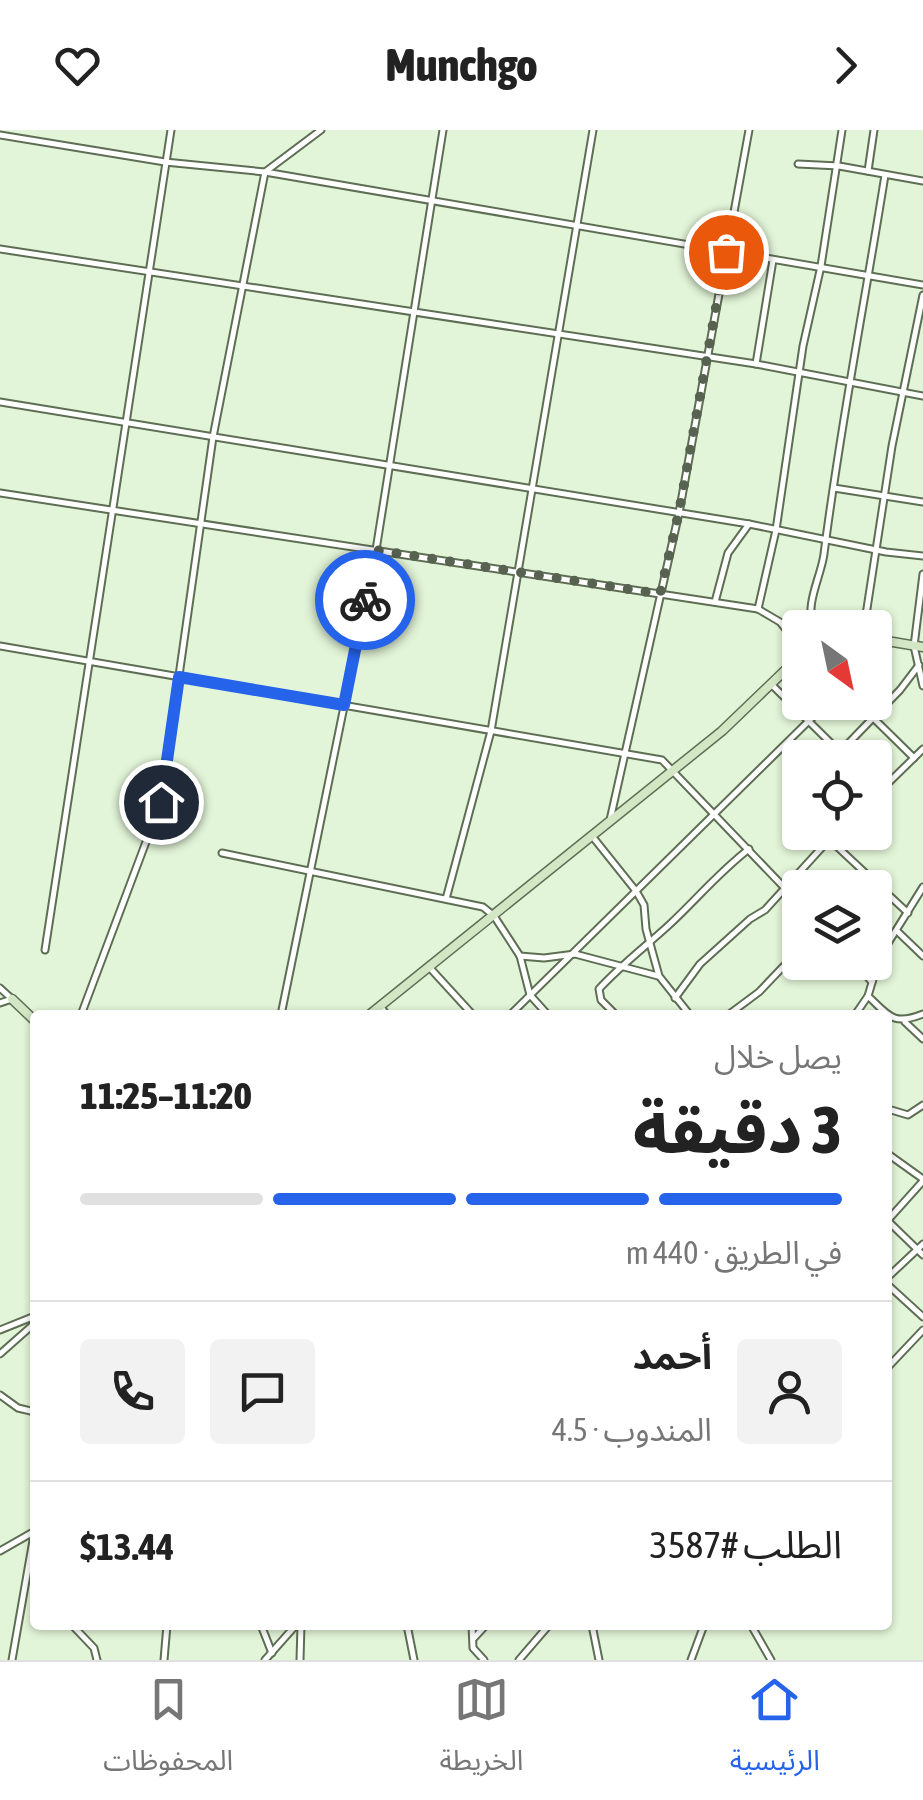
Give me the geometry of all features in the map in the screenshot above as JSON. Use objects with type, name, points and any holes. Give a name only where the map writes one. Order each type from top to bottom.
[{"type":"street","points":[[45,950],[170,130]]},
{"type":"street","points":[[83,1010],[161,802],[213,436],[265,172],[321,130]]},
{"type":"street","points":[[283,1010],[376,550],[443,130]]},
{"type":"street","points":[[446,899],[492,731],[593,130]]},
{"type":"street","points":[[610,820],[679,512],[749,130]]},
{"type":"street","points":[[758,609],[776,530],[842,130]]},
{"type":"street","points":[[868,171],[874,130]]},
{"type":"street","points":[[0,134],[165,162],[265,172],[923,285]]},
{"type":"street","points":[[798,164],[835,166],[923,181]]},
{"type":"street","points":[[810,610],[822,568],[885,175]]},
{"type":"street","points":[[0,249],[756,364],[923,396]]},
{"type":"street","points":[[756,364],[773,260]]},
{"type":"street","points":[[867,610],[902,392],[923,296]]},
{"type":"street","points":[[0,402],[679,512],[923,556]]},
{"type":"street","points":[[834,488],[923,502]]},
{"type":"street","points":[[0,492],[758,609],[782,624]]},
{"type":"street","points":[[716,602],[728,553],[749,524]]},
{"type":"street","points":[[923,574],[918,665],[923,686]]},
{"type":"street","points":[[892,642],[919,646]]},
{"type":"street","points":[[0,646],[662,760],[782,884]]},
{"type":"street","points":[[892,698],[918,665]]},
{"type":"street","points":[[375,1010],[674,770],[782,675]]},
{"type":"street","points":[[772,685],[828,740]]},
{"type":"street","points":[[854,740],[871,720]]},
{"type":"street","points":[[876,720],[914,758]]},
{"type":"street","points":[[515,1010],[807,721]]},
{"type":"street","points":[[892,779],[923,749]]},
{"type":"street","points":[[592,836],[636,891],[644,906],[659,976],[686,1010]]},
{"type":"street","points":[[611,1010],[601,1000],[599,988],[610,973],[749,849]]},
{"type":"street","points":[[802,870],[819,850]]},
{"type":"street","points":[[841,850],[908,913]]},
{"type":"street","points":[[222,852],[483,907],[494,916],[520,956],[530,996],[543,1010]]},
{"type":"street","points":[[858,1010],[868,996],[880,956],[923,887]]},
{"type":"street","points":[[675,998],[700,964],[782,892]]},
{"type":"street","points":[[897,931],[923,956]]},
{"type":"street","points":[[520,956],[575,954],[659,976]]},
{"type":"street","points":[[428,966],[469,1010]]},
{"type":"street","points":[[735,1010],[782,967]]},
{"type":"street","points":[[0,988],[30,1016]]},
{"type":"street","points":[[868,996],[883,1010]]},
{"type":"street","points":[[0,1003],[12,999]]},
{"type":"street","points":[[380,1006],[384,1010]]},
{"type":"street","points":[[905,1022],[923,1014]]},
{"type":"street","points":[[892,1018],[905,1022],[923,1039]]},
{"type":"street","points":[[892,1111],[908,1115],[923,1105]]},
{"type":"street","points":[[892,1157],[923,1180],[892,1216]]},
{"type":"street","points":[[892,1225],[923,1255]]},
{"type":"street","points":[[892,1272],[923,1244]]},
{"type":"street","points":[[892,1292],[923,1316]]},
{"type":"street","points":[[0,1330],[30,1321]]},
{"type":"street","points":[[0,1354],[30,1325]]},
{"type":"street","points":[[892,1363],[923,1330]]},
{"type":"street","points":[[0,1395],[18,1408],[30,1411]]},
{"type":"street","points":[[0,1551],[30,1533]]},
{"type":"street","points":[[12,1660],[30,1558]]},
{"type":"street","points":[[77,1630],[94,1648],[97,1660]]},
{"type":"street","points":[[164,1660],[167,1630]]},
{"type":"street","points":[[263,1630],[272,1653]]},
{"type":"street","points":[[265,1660],[294,1630]]},
{"type":"street","points":[[299,1630],[300,1660]]},
{"type":"street","points":[[409,1630],[414,1660]]},
{"type":"street","points":[[472,1630],[473,1648],[484,1660]]},
{"type":"street","points":[[472,1640],[481,1630]]},
{"type":"street","points":[[518,1660],[545,1630]]},
{"type":"street","points":[[593,1630],[599,1660]]},
{"type":"street","points":[[691,1660],[702,1630]]},
{"type":"street","points":[[754,1630],[771,1660]]},
{"type":"way so far","points":[[365,600],[376,550],[660,594],[679,512],[726,252]]},
{"type":"route","points":[[161,802],[179,677],[344,705],[365,600]]}]
